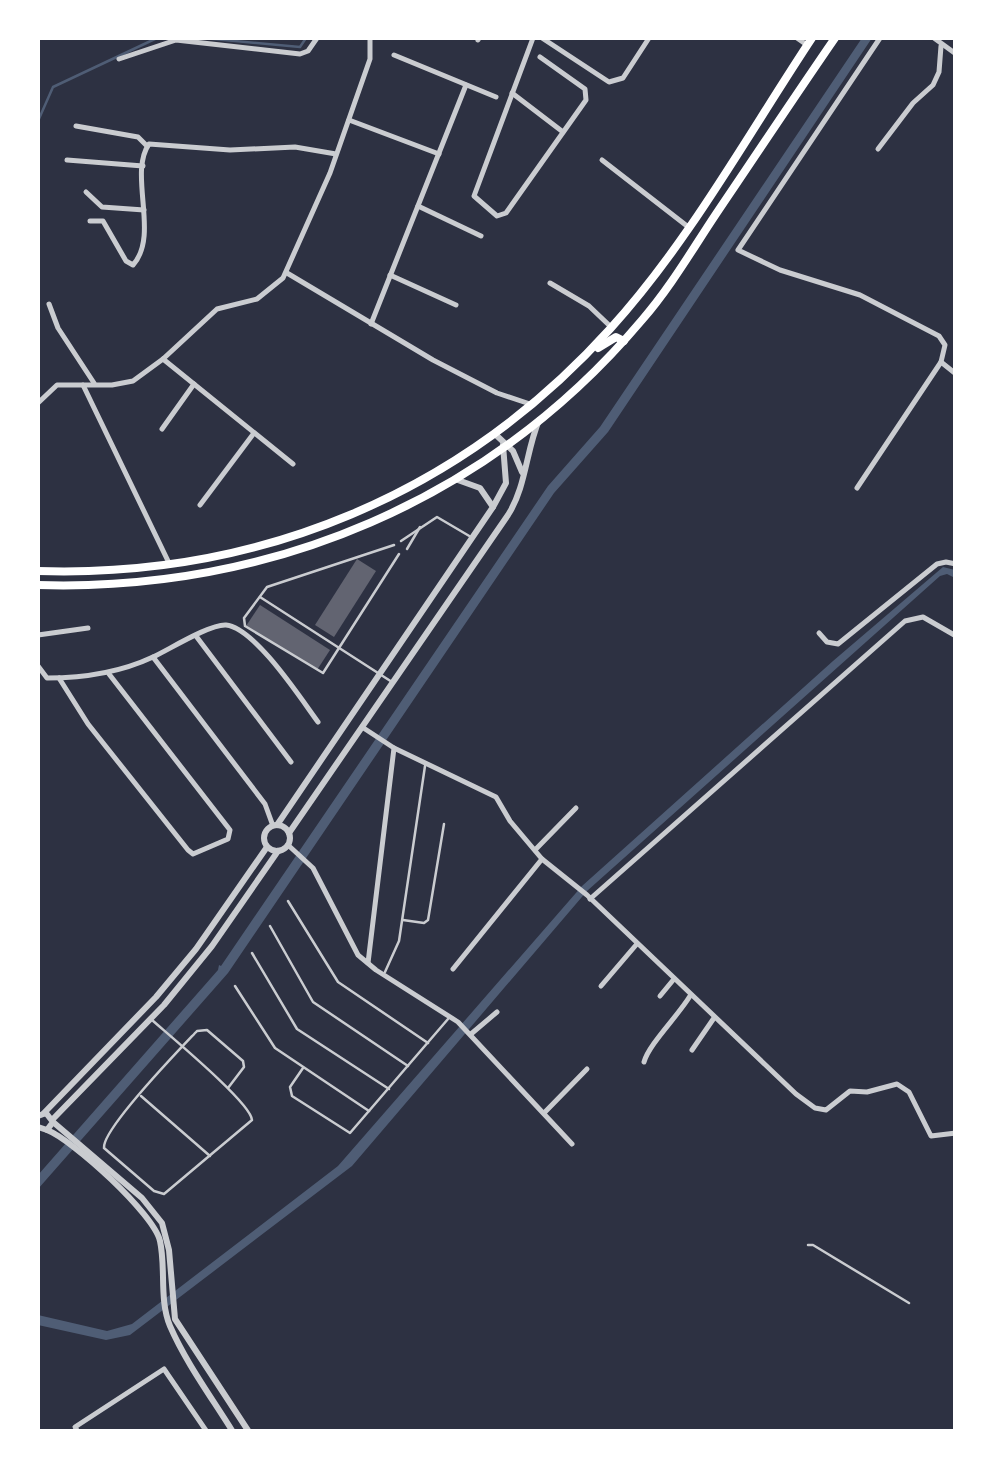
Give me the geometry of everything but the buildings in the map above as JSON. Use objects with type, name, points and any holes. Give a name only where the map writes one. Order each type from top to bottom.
[{"type":"highway","points":[[38,585],[138,584],[236,568],[323,543],[404,508],[503,446],[540,419],[624,341],[668,285],[834,38]]},
{"type":"highway","points":[[38,570],[171,566],[272,543],[336,521],[423,480],[495,434],[534,404],[612,328],[688,226],[809,41]]},
{"type":"highway","points":[[578,362],[608,340],[616,337],[624,341]]},
{"type":"highway","points":[[134,569],[133,578],[138,584]]},
{"type":"street","points":[[120,60],[176,40],[300,54],[308,51],[317,38]]},
{"type":"street","points":[[38,403],[57,385],[133,381],[217,309],[264,295],[286,273],[349,120],[370,58],[371,38]]},
{"type":"street","points":[[533,38],[474,196],[500,216],[506,213],[586,100],[586,93],[540,57]]},
{"type":"street","points":[[542,38],[552,40],[603,80],[614,82],[623,78],[648,38]]},
{"type":"street","points":[[797,38],[809,41]]},
{"type":"street","points":[[857,488],[941,362],[945,345],[939,336],[860,295],[780,270],[738,250],[880,38]]},
{"type":"street","points":[[934,38],[956,54]]},
{"type":"street","points":[[878,149],[913,102],[934,85],[941,46]]},
{"type":"street","points":[[394,55],[496,97]]},
{"type":"street","points":[[371,324],[466,85]]},
{"type":"street","points":[[512,93],[564,132]]},
{"type":"street","points":[[349,120],[439,154]]},
{"type":"street","points":[[76,126],[138,137],[146,145],[230,150],[295,147],[336,154]]},
{"type":"street","points":[[90,221],[103,221],[126,261],[133,266],[143,246],[146,145]]},
{"type":"street","points":[[68,160],[144,166]]},
{"type":"street","points":[[602,160],[688,226]]},
{"type":"street","points":[[86,192],[102,208],[144,210]]},
{"type":"street","points":[[418,206],[482,236]]},
{"type":"street","points":[[286,273],[423,355],[507,397],[534,404]]},
{"type":"street","points":[[390,275],[456,305]]},
{"type":"street","points":[[550,283],[588,306],[612,328]]},
{"type":"street","points":[[49,304],[58,328],[95,385]]},
{"type":"street","points":[[163,359],[293,464]]},
{"type":"street","points":[[941,362],[956,374]]},
{"type":"street","points":[[162,429],[194,384]]},
{"type":"street","points":[[83,386],[171,566]]},
{"type":"street","points":[[507,397],[509,424]]},
{"type":"street","points":[[540,419],[516,502],[290,833],[292,848],[309,862],[346,936],[368,964],[458,1022],[572,1144]]},
{"type":"street","points":[[200,504],[254,433]]},
{"type":"street","points":[[495,434],[512,452],[523,473]]},
{"type":"street","points":[[292,848],[278,851],[268,846],[264,835],[275,825],[493,507],[506,483],[503,446]]},
{"type":"street","points":[[454,479],[480,488],[493,507]]},
{"type":"street","points":[[819,633],[827,642],[838,644],[936,564],[956,564]]},
{"type":"street","points":[[589,897],[905,621],[923,617],[956,636]]},
{"type":"street","points":[[38,666],[46,678],[109,674],[218,626],[230,626],[260,648],[318,722]]},
{"type":"street","points":[[38,635],[88,628]]},
{"type":"street","points":[[196,636],[291,762]]},
{"type":"street","points":[[154,657],[265,804],[275,825],[290,833]]},
{"type":"street","points":[[59,678],[88,724],[188,850],[193,854],[228,839],[230,830],[109,674]]},
{"type":"street","points":[[362,727],[394,748],[496,797],[510,821],[542,858],[815,1108],[830,1109],[850,1090],[867,1092],[897,1084],[909,1092],[931,1136],[956,1133]]},
{"type":"street","points":[[368,964],[394,748]]},
{"type":"street","points":[[535,850],[576,808]]},
{"type":"street","points":[[170,1313],[246,1428],[232,1431],[169,1324],[168,1286],[160,1240],[148,1216],[59,1133],[53,1120],[41,1114],[156,998],[196,949],[268,846]]},
{"type":"street","points":[[41,1130],[150,1018],[212,946],[278,851]]},
{"type":"street","points":[[454,969],[542,858]]},
{"type":"street","points":[[600,986],[636,945]]},
{"type":"street","points":[[660,996],[674,979]]},
{"type":"street","points":[[644,1062],[651,1046],[674,1023],[690,996]]},
{"type":"street","points":[[469,1032],[497,1012]]},
{"type":"street","points":[[692,1050],[714,1018]]},
{"type":"street","points":[[545,1112],[586,1069]]},
{"type":"street","points":[[41,1130],[59,1133]]},
{"type":"street","points":[[78,1432],[75,1427],[164,1369],[207,1432]]},
{"type":"lane","points":[[401,541],[440,518],[472,538]]},
{"type":"lane","points":[[407,548],[421,526]]},
{"type":"lane","points":[[394,546],[278,582],[257,596],[244,618],[248,630],[318,673],[326,672],[399,554]]},
{"type":"lane","points":[[257,596],[393,683]]},
{"type":"lane","points":[[384,974],[398,948],[426,763]]},
{"type":"lane","points":[[402,920],[428,920],[444,824]]},
{"type":"lane","points":[[288,901],[338,982],[429,1044]]},
{"type":"lane","points":[[270,926],[313,1002],[410,1067]]},
{"type":"lane","points":[[252,953],[297,1029],[390,1089]]},
{"type":"lane","points":[[235,986],[268,1040],[370,1112]]},
{"type":"lane","points":[[150,1018],[174,1039],[182,1047],[228,1088],[251,1110],[253,1118],[164,1194],[154,1191],[104,1148],[104,1137],[182,1047],[197,1031],[204,1029],[242,1061],[242,1069],[228,1088]]},
{"type":"lane","points":[[303,1068],[290,1087],[292,1096],[344,1132],[353,1132],[448,1018]]},
{"type":"lane","points":[[140,1095],[210,1156]]},
{"type":"lane","points":[[808,1245],[909,1302]]},
{"type":"water","points":[[862,38],[872,38],[608,432],[554,493],[228,973],[38,1189],[38,1175],[221,966],[548,486],[600,427]]},
{"type":"water","points":[[943,567],[955,570],[955,578],[940,576],[587,891],[352,1166],[130,1335],[106,1340],[38,1325],[38,1315],[107,1331],[132,1324],[338,1166],[582,886]]},
{"type":"waterway","points":[[38,121],[53,87],[157,38]]},
{"type":"waterway","points":[[203,38],[300,47],[306,38]]}]
